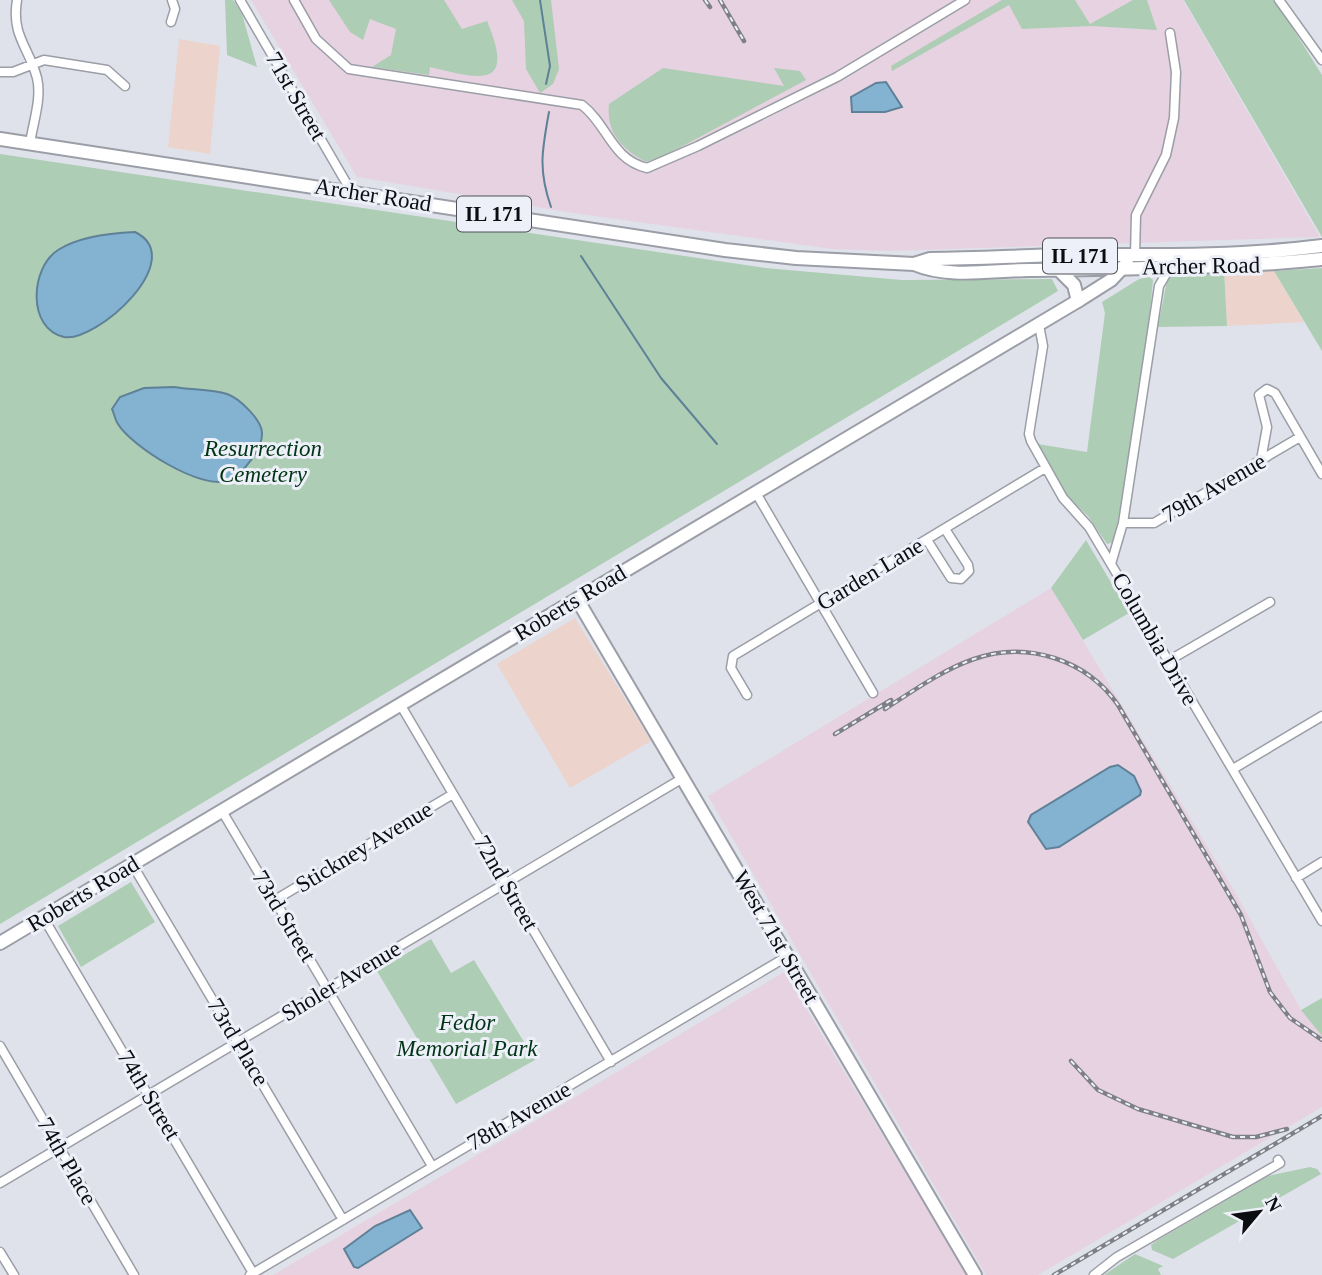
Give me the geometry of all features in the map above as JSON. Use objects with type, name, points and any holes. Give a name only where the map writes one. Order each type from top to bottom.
[{"type":"street","points":[[17,0],[16,27],[39,90],[30,143]]},
{"type":"street","points":[[171,22],[175,9],[172,0]]},
{"type":"street","name":"71st Street","points":[[240,0],[351,191]]},
{"type":"street","points":[[294,0],[316,39],[349,69],[582,105],[590,111],[622,157],[647,168],[698,146],[836,77],[965,0]]},
{"type":"street","points":[[1279,0],[1322,60]]},
{"type":"street","points":[[1135,256],[1136,215],[1166,155],[1172,128],[1177,93],[1170,33]]},
{"type":"street","points":[[0,72],[13,72],[44,60],[107,70],[125,86]]},
{"type":"street","name":"Archer Road","points":[[0,139],[725,250],[796,258],[914,264],[930,259],[1252,254],[1322,246]]},
{"type":"street","name":"Roberts Road","points":[[0,943],[1039,325],[1111,280],[1135,256]]},
{"type":"street","name":"Archer Road","points":[[914,264],[932,272],[1169,269],[1322,259]]},
{"type":"street","points":[[1150,268],[1159,286]]},
{"type":"street","name":"Columbia Drive","points":[[1169,269],[1159,286],[1123,523],[1111,564],[1322,921]]},
{"type":"street","points":[[1059,270],[1074,285],[1078,301]]},
{"type":"street","points":[[1039,325],[1043,346],[1029,434],[1045,468],[1068,505],[1089,527],[1111,564]]},
{"type":"street","points":[[1261,460],[1267,427],[1258,398],[1261,392],[1267,389],[1275,393],[1322,474]]},
{"type":"street","name":"79th Avenue","points":[[1123,523],[1154,523],[1300,437]]},
{"type":"street","name":"Garden Lane","points":[[747,695],[731,668],[733,656],[1045,468]]},
{"type":"street","points":[[756,493],[873,693]]},
{"type":"street","points":[[927,540],[951,578],[961,579],[969,571],[968,565],[945,529]]},
{"type":"street","name":"West 71st Street","points":[[577,599],[975,1275]]},
{"type":"street","points":[[1168,661],[1270,602]]},
{"type":"street","name":"72nd Street","points":[[400,705],[611,1062]]},
{"type":"street","points":[[1233,769],[1322,716]]},
{"type":"street","name":"Sholer Avenue","points":[[0,1184],[683,778]]},
{"type":"street","name":"Stickney Avenue","points":[[275,900],[453,794]]},
{"type":"street","name":"73rd Street","points":[[222,811],[432,1166]]},
{"type":"street","points":[[1296,878],[1322,862]]},
{"type":"street","name":"73rd Place","points":[[132,864],[343,1220]]},
{"type":"street","name":"74th Street","points":[[43,917],[252,1274]]},
{"type":"street","name":"78th Avenue","points":[[252,1274],[788,957]]},
{"type":"street","name":"74th Place","points":[[0,1046],[134,1275]]},
{"type":"street","points":[[1094,1275],[1117,1257],[1280,1163],[1278,1160]]},
{"type":"street","points":[[0,1252],[14,1275]]},
{"type":"shaded area","points":[[251,0],[1183,0],[1320,237],[889,251],[832,249],[566,212],[357,177]]},
{"type":"shaded area","points":[[179,39],[220,46],[210,154],[168,147]]},
{"type":"shaded area","points":[[1224,270],[1274,271],[1304,322],[1227,326]]},
{"type":"shaded area","points":[[1051,588],[1236,894],[1301,1010],[1322,1036],[1322,1107],[1038,1275],[986,1275],[708,796]]},
{"type":"shaded area","points":[[575,618],[651,741],[570,788],[497,664]]},
{"type":"shaded area","points":[[784,972],[967,1275],[273,1275],[535,1121]]},
{"type":"green space","points":[[225,0],[233,0],[242,14],[257,67],[227,55]]},
{"type":"green space","points":[[329,0],[444,0],[462,29],[487,21],[495,43],[495,69],[478,76],[430,67],[429,75],[372,67],[391,55],[396,29],[370,19],[363,40],[350,32]]},
{"type":"green space","points":[[512,0],[551,0],[559,69],[553,84],[540,93],[526,69],[524,21]]},
{"type":"green space","points":[[1002,0],[1075,0],[1090,24],[1133,0],[1147,0],[1157,30],[1092,26],[1022,29],[1009,5],[892,71],[891,66]]},
{"type":"green space","points":[[1184,0],[1275,0],[1322,75],[1322,237]]},
{"type":"green space","points":[[663,68],[784,86],[774,68],[800,71],[806,80],[668,154],[646,162],[630,152],[617,139],[610,123],[609,104]]},
{"type":"green space","name":"Resurrection Cemetery","points":[[0,154],[765,268],[902,280],[1052,279],[1058,291],[0,924]]},
{"type":"green space","points":[[1322,268],[1322,351],[1274,271]]},
{"type":"green space","points":[[1224,270],[1227,326],[1158,327],[1168,275]]},
{"type":"green space","points":[[1149,277],[1153,280],[1150,313],[1133,445],[1113,542],[1107,544],[1088,516],[1068,497],[1037,444],[1087,452],[1105,313],[1102,302],[1139,279]]},
{"type":"green space","points":[[1086,540],[1129,613],[1083,640],[1051,588]]},
{"type":"green space","points":[[131,882],[155,922],[81,967],[58,926]]},
{"type":"green space","name":"Fedor Memorial Park","points":[[431,939],[451,973],[474,960],[535,1060],[456,1104],[377,971]]},
{"type":"green space","points":[[1322,998],[1322,1036],[1301,1010]]},
{"type":"green space","points":[[1310,1167],[1321,1174],[1173,1259],[1152,1250],[1151,1245],[1158,1240],[1268,1176]]},
{"type":"green space","points":[[1135,1254],[1163,1266],[1158,1269],[1161,1275],[1104,1275]]},
{"type":"water","points":[[886,82],[902,107],[885,112],[852,112],[851,97],[876,83]]},
{"type":"water","points":[[135,232],[149,245],[152,261],[145,279],[132,297],[115,314],[78,335],[64,337],[52,332],[38,311],[37,297],[42,270],[49,259],[58,250],[85,238]]},
{"type":"water","points":[[174,387],[214,391],[232,396],[258,422],[262,433],[259,446],[251,460],[234,477],[217,482],[186,473],[152,455],[118,424],[112,409],[120,397],[144,388]]},
{"type":"water","points":[[1118,765],[1134,776],[1141,791],[1140,795],[1059,847],[1046,849],[1028,822],[1031,815],[1110,767]]},
{"type":"water","points":[[410,1210],[422,1228],[358,1268],[354,1267],[344,1249],[375,1226]]},
{"type":"waterway","points":[[540,0],[550,66],[546,84]]},
{"type":"waterway","points":[[549,112],[542,160],[544,182],[551,207]]},
{"type":"waterway","points":[[581,256],[661,378],[717,444]]},
{"type":"railway","points":[[705,0],[710,7]]},
{"type":"railway","points":[[720,0],[744,41]]},
{"type":"railway","points":[[885,709],[951,669],[994,654],[1035,653],[1054,658],[1090,676],[1118,705],[1241,915],[1270,992],[1290,1018],[1322,1040]]},
{"type":"railway","points":[[835,734],[891,700]]},
{"type":"railway","points":[[1071,1061],[1098,1090],[1138,1109],[1233,1137],[1256,1137],[1287,1129]]},
{"type":"railway","points":[[1054,1275],[1322,1116]]}]
